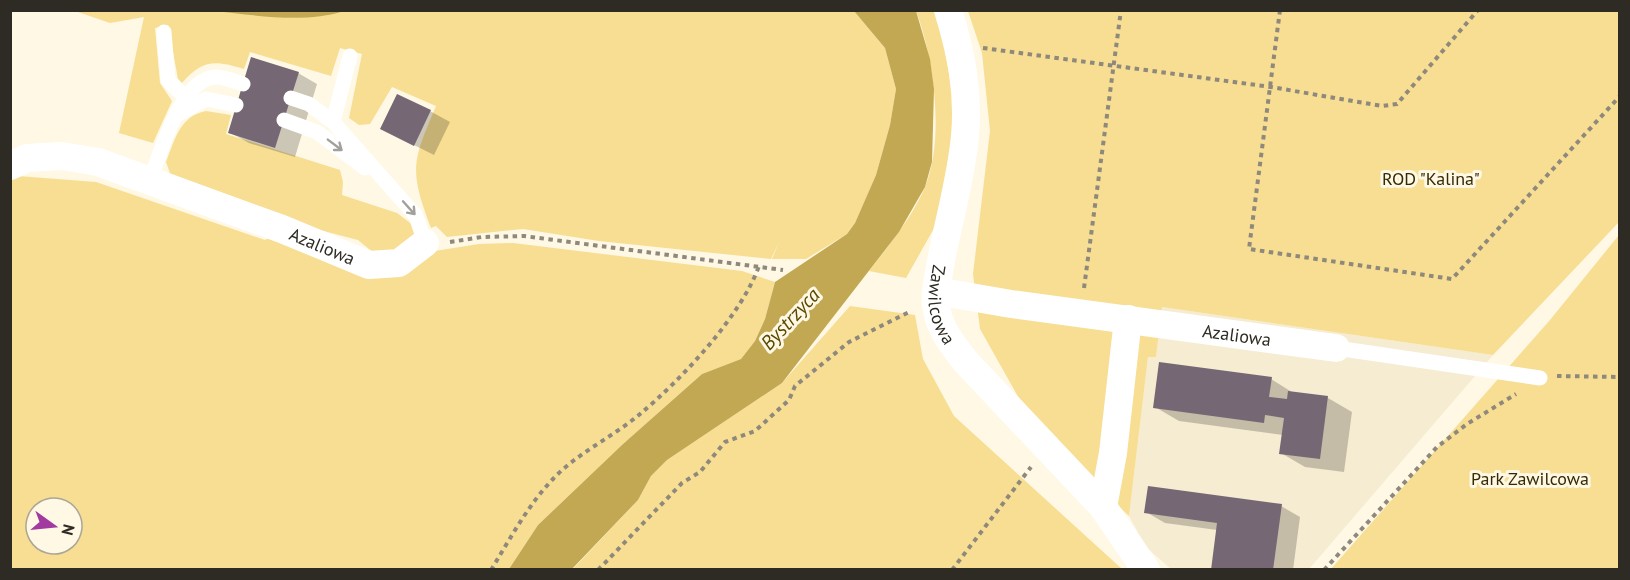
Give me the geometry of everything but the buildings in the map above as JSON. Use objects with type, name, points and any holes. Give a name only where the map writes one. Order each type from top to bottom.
[{"type":"street","name":"Zawilcowa","points":[[948,10],[959,45],[965,88],[965,135],[960,177],[936,295],[942,328],[952,345],[994,395],[1102,507],[1146,570]]},
{"type":"street","name":"Azaliowa","points":[[10,166],[27,158],[62,156],[98,162],[282,229],[369,265],[399,263],[425,243]]},
{"type":"street","name":"Azaliowa","points":[[936,295],[1336,348]]},
{"type":"street","points":[[1102,507],[1113,453],[1128,319]]},
{"type":"lane","points":[[164,32],[168,80],[186,98]]},
{"type":"lane","points":[[333,122],[350,56]]},
{"type":"lane","points":[[150,181],[175,117],[195,87],[214,77],[243,84]]},
{"type":"lane","points":[[291,98],[309,104],[333,122],[416,216],[425,243]]},
{"type":"lane","points":[[175,117],[195,103],[206,99],[236,105]]},
{"type":"lane","points":[[284,120],[317,132],[391,188]]},
{"type":"lane","name":"Azaliowa","points":[[1336,348],[1540,378]]},
{"type":"path","points":[[1080,313],[1121,10]]},
{"type":"path","points":[[1280,10],[1249,249],[1452,279],[1620,96]]},
{"type":"path","points":[[959,45],[1271,87],[1382,106],[1397,104],[1478,10]]},
{"type":"path","points":[[425,243],[482,237],[524,236],[783,270]]},
{"type":"path","points":[[491,570],[522,519],[553,478],[640,414],[692,362],[735,311],[751,287],[759,266]]},
{"type":"path","points":[[598,570],[682,483],[700,472],[725,442],[755,431],[789,400],[795,386],[820,364],[849,342],[936,295]]},
{"type":"path","points":[[1324,570],[1437,447],[1467,424],[1544,376],[1620,377]]},
{"type":"path","points":[[952,570],[1046,447]]},
{"type":"shaded area","points":[[1162,307],[1493,355],[1309,569],[1171,569],[1146,547],[1129,516],[1148,357],[1156,356]]},
{"type":"green space","points":[[214,10],[262,16],[296,17],[313,17],[344,10],[854,11],[885,48],[896,89],[890,125],[876,175],[855,223],[847,234],[806,259],[772,259],[779,242],[771,259],[599,241],[523,229],[447,237],[436,226],[431,228],[419,192],[417,178],[418,154],[436,106],[392,87],[370,124],[359,125],[349,118],[362,54],[340,48],[331,76],[250,52],[244,69],[225,64],[210,64],[196,69],[182,83],[178,79],[168,25],[155,28],[160,83],[172,101],[153,143],[119,133],[144,17],[110,23],[75,11]]},
{"type":"green space","points":[[916,11],[938,11],[957,119],[937,223],[906,278],[869,271],[914,210],[925,187],[935,146],[935,99],[932,75]]},
{"type":"green space","name":"ROD \"Kalina\"","points":[[968,11],[1619,11],[1619,222],[1493,355],[1162,307],[1156,357],[1148,357],[1129,516],[1034,425],[980,329],[973,274],[990,131],[982,53]]},
{"type":"green space","points":[[206,111],[231,115],[226,134],[340,170],[343,182],[342,195],[397,213],[413,225],[415,233],[409,248],[375,254],[358,240],[316,229],[171,176],[166,162],[180,130],[190,118]]},
{"type":"green space","points":[[18,176],[96,182],[265,240],[282,229],[387,277],[422,253],[479,244],[513,243],[742,271],[775,282],[765,319],[755,341],[741,359],[702,374],[623,444],[538,525],[509,569],[11,569],[10,180]]},
{"type":"green space","name":"Park Zawilcowa","points":[[1619,235],[1619,569],[1330,570],[1550,320]]},
{"type":"green space","points":[[850,306],[915,315],[923,359],[954,416],[1122,569],[572,570],[638,500],[651,476],[667,460],[782,383]]},
{"type":"water","points":[[344,10],[329,15],[296,18],[214,11]]},
{"type":"water","name":"Bystrzyca","points":[[854,11],[916,11],[930,59],[934,89],[932,162],[925,187],[899,232],[782,383],[667,460],[651,476],[638,500],[572,569],[509,569],[538,525],[623,444],[702,374],[741,359],[755,341],[765,319],[775,282],[847,234],[855,223],[876,175],[890,125],[896,89],[885,48]]}]
